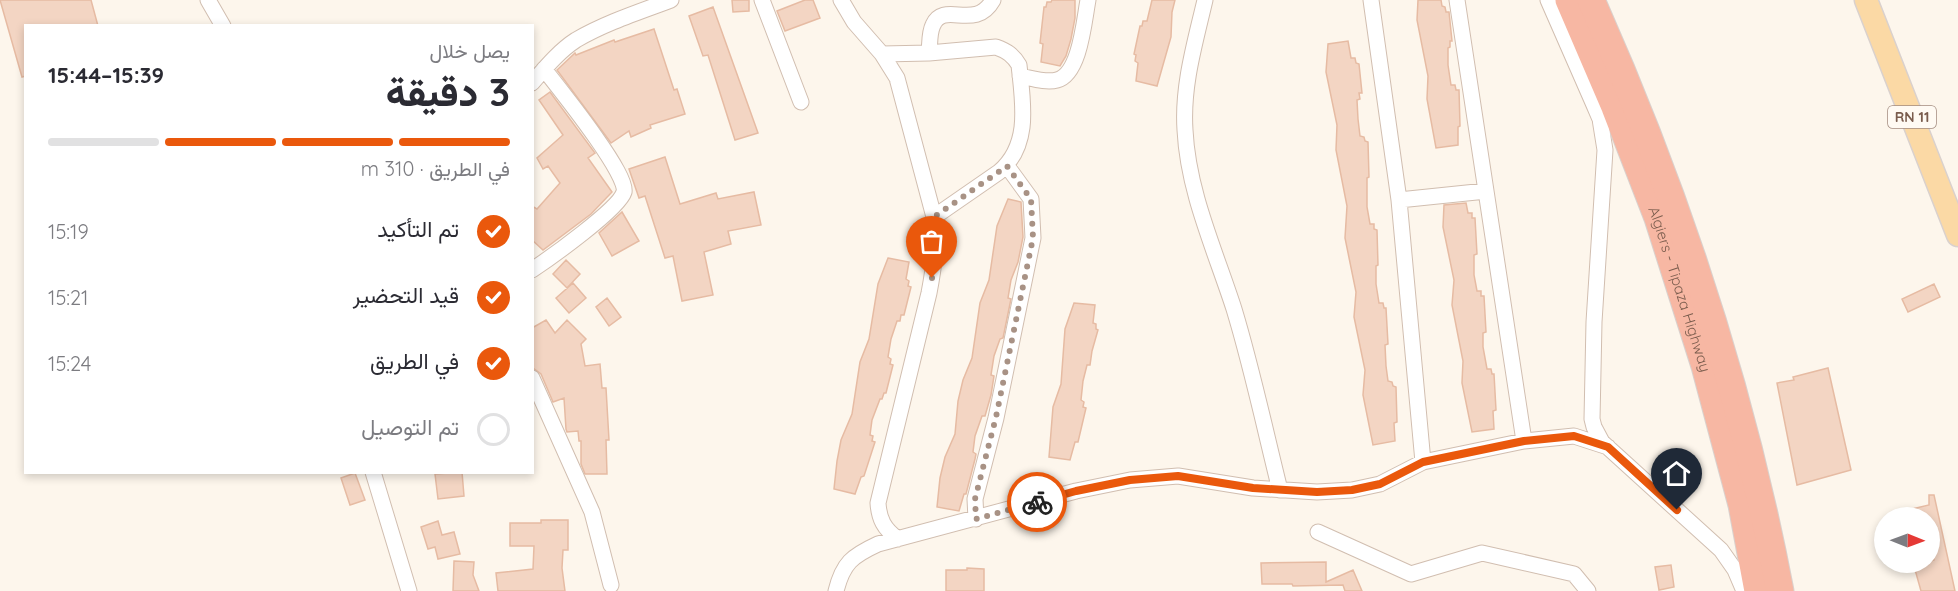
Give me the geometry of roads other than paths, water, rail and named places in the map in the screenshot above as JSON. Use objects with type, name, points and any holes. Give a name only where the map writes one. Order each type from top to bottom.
[{"type":"highway","name":"Algiers - Tipaza Highway","points":[[1569,0],[1615,106],[1658,218],[1705,366],[1742,506],[1758,591]]},
{"type":"highway","name":"Algiers - Tipaza Highway","points":[[1591,0],[1648,136],[1697,268],[1737,401],[1780,591]]},
{"type":"main road","name":"RN 11","points":[[1866,0],[1958,235]]},
{"type":"street","points":[[208,0],[222,24]]},
{"type":"street","points":[[534,81],[575,41],[614,22],[671,0]]},
{"type":"street","points":[[762,0],[801,102]]},
{"type":"street","points":[[841,0],[858,28],[882,54],[897,78],[934,217],[935,263],[878,503],[883,524],[898,539]]},
{"type":"street","points":[[929,53],[933,24],[938,18],[945,14],[972,16],[980,14],[993,0]]},
{"type":"street","points":[[1020,76],[1049,81],[1057,80],[1070,72],[1076,58],[1088,0]]},
{"type":"street","points":[[1204,0],[1188,71],[1185,99],[1187,156],[1192,184],[1234,312],[1280,490]]},
{"type":"street","points":[[1371,0],[1399,200],[1423,462]]},
{"type":"street","points":[[1457,0],[1524,441]]},
{"type":"street","points":[[1548,0],[1594,105],[1604,135],[1594,322],[1592,419],[1597,435],[1721,550],[1735,570],[1744,591]]},
{"type":"street","points":[[882,54],[929,53],[996,47],[1006,50],[1014,57],[1018,65],[1023,130],[1018,149],[1007,166],[934,217]]},
{"type":"street","points":[[534,269],[603,216],[624,194],[625,187],[616,167],[544,69]]},
{"type":"street","points":[[976,519],[975,499],[996,417],[1033,238],[1031,199],[1007,166]]},
{"type":"street","points":[[1399,200],[1486,191]]},
{"type":"street","points":[[534,382],[592,512],[611,585]]},
{"type":"street","points":[[1574,436],[1586,429],[1592,419]]},
{"type":"street","points":[[836,591],[846,563],[857,554],[878,544],[1076,491],[1130,480],[1178,476],[1253,488],[1317,492],[1352,490],[1380,484],[1423,462],[1524,441],[1574,436],[1608,447]]},
{"type":"street","points":[[375,474],[409,591]]},
{"type":"street","points":[[1318,532],[1411,574],[1482,554],[1574,574],[1588,591]]}]
